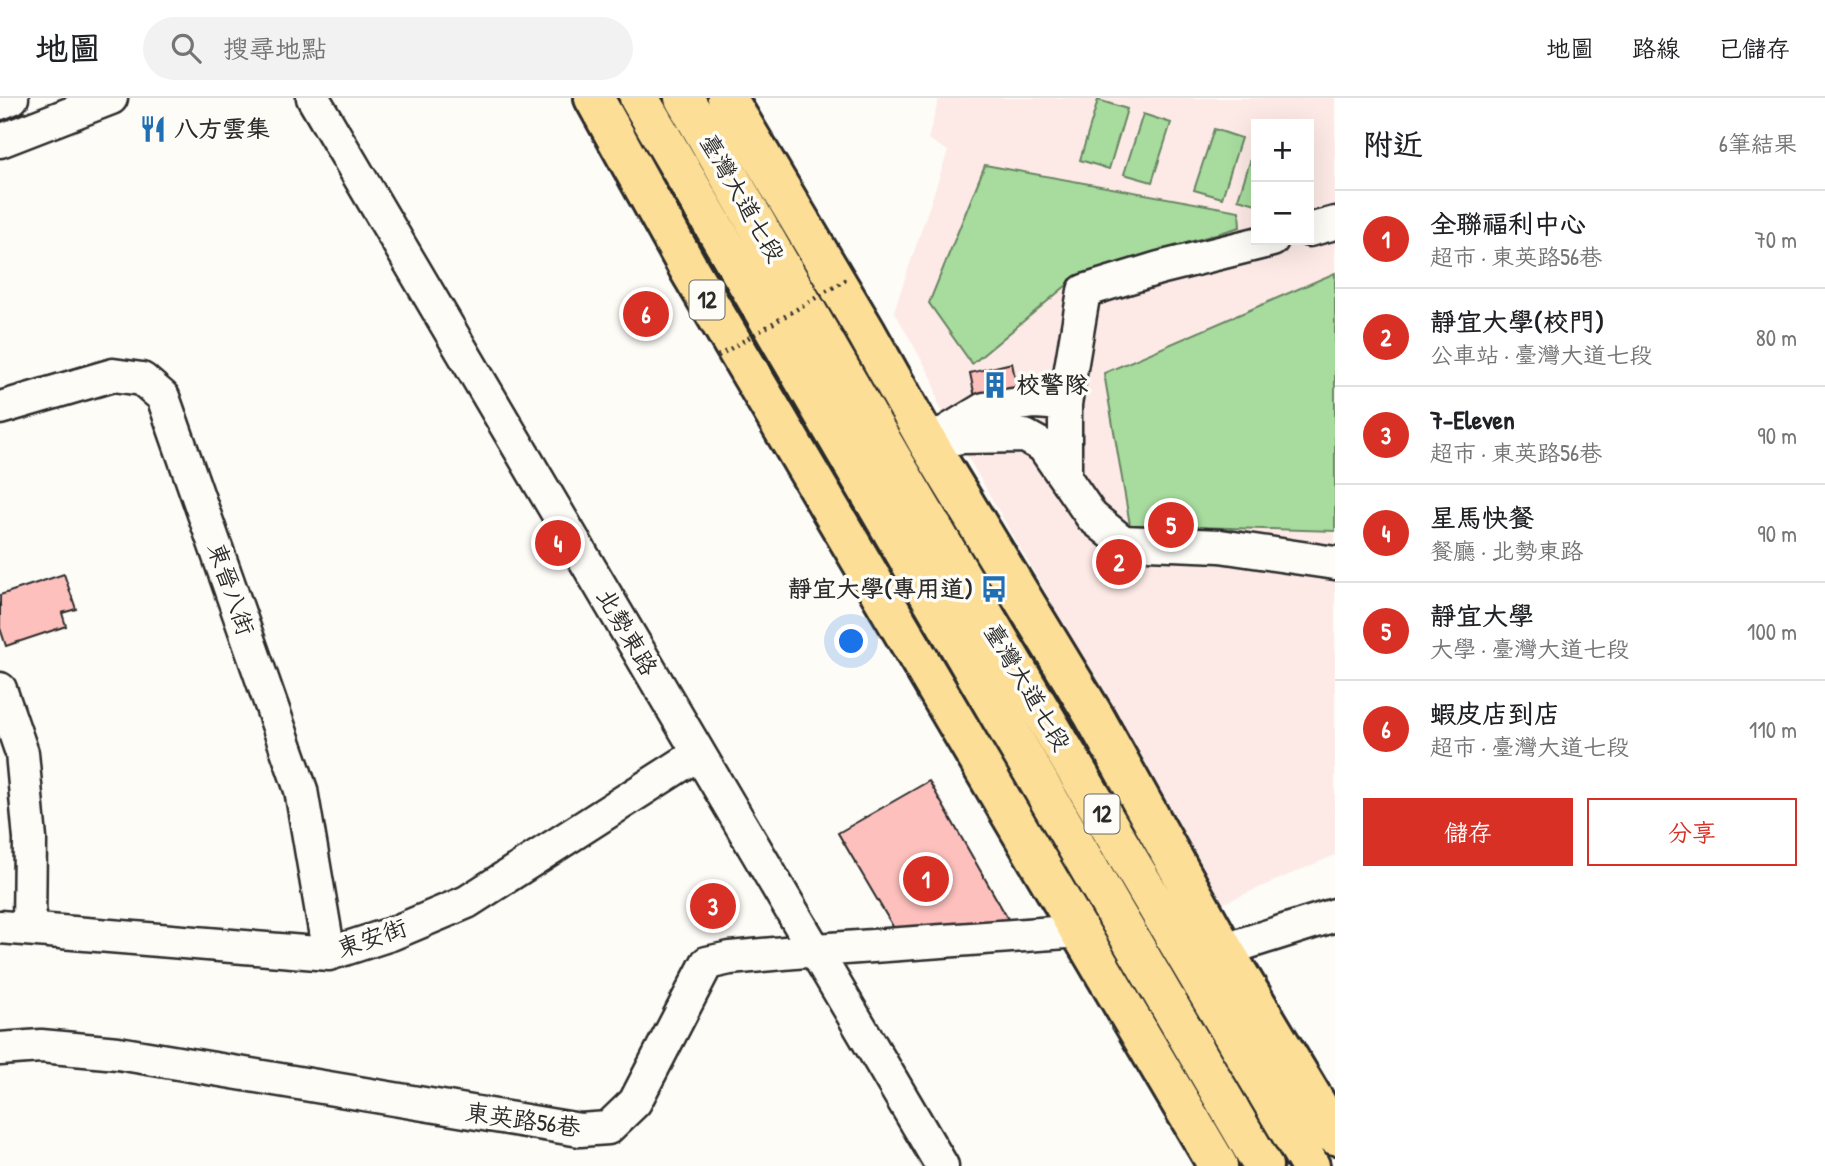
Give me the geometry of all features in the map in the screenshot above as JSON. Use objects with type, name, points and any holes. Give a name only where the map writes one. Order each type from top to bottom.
[{"type":"main road","name":"12","points":[[594,98],[690,271],[1218,1166]]},
{"type":"main road","name":"臺灣大道七段","points":[[639,98],[775,334],[879,470],[1310,1166]]},
{"type":"main road","name":"臺灣大道七段","points":[[684,98],[879,470],[1263,1166]]},
{"type":"main road","name":"臺灣大道七段","points":[[727,98],[866,332],[928,443],[1094,716],[1224,950],[1335,1135]]},
{"type":"street","points":[[0,103],[12,98]]},
{"type":"street","points":[[0,141],[111,98]]},
{"type":"street","name":"北勢東路","points":[[313,98],[942,1166]]},
{"type":"street","points":[[1314,229],[1335,223]]},
{"type":"street","points":[[1065,475],[1065,404],[1084,291],[1159,268],[1252,245]]},
{"type":"street","name":"東晉八街","points":[[0,408],[113,375],[142,379],[163,397],[301,790],[329,954]]},
{"type":"street","points":[[825,499],[984,409],[1035,402],[1065,404]]},
{"type":"street","points":[[928,443],[962,437],[1025,436],[1043,446],[1092,517],[1123,542],[1220,546],[1335,563]]},
{"type":"street","points":[[0,689],[22,753],[30,839],[14,928]]},
{"type":"street","name":"東安街","points":[[14,928],[329,954],[391,934],[467,902],[698,754]]},
{"type":"street","points":[[1224,950],[1335,915]]},
{"type":"street","name":"東英路56巷","points":[[0,1049],[41,1046],[118,1053],[580,1130],[608,1128],[635,1102],[707,963],[730,958],[817,950],[1081,931]]},
{"type":"path","points":[[718,356],[849,278]]},
{"type":"shaded area","points":[[939,98],[1335,98],[1335,855],[1224,903],[939,407],[933,380],[894,311],[948,151],[928,139]]},
{"type":"green space","points":[[1098,100],[1127,109],[1109,169],[1080,160]]},
{"type":"green space","points":[[1143,114],[1171,123],[1152,182],[1124,174]]},
{"type":"green space","points":[[1214,129],[1241,138],[1222,198],[1194,190]]},
{"type":"green space","points":[[1251,159],[1251,203],[1238,199]]},
{"type":"green space","points":[[985,165],[1239,211],[1240,227],[1079,275],[972,364],[929,303]]},
{"type":"green space","points":[[1335,273],[1335,531],[1130,525],[1104,373]]},
{"type":"building","name":"校警隊","points":[[1012,363],[1019,398],[977,407],[970,373]]},
{"type":"building","points":[[64,574],[76,609],[62,613],[66,626],[6,646],[0,628],[0,595]]},
{"type":"building","points":[[929,781],[1012,926],[898,935],[838,833]]},
{"type":"place","name":"八方雲集","points":[[153,129]]},
{"type":"place","name":"蝦皮店到店","points":[[646,314]]},
{"type":"place","name":"校警隊","points":[[995,385]]},
{"type":"place","name":"靜宜大學","points":[[1171,525]]},
{"type":"place","name":"星馬快餐","points":[[558,543]]},
{"type":"place","name":"靜宜大學(校門)","points":[[1119,562]]},
{"type":"place","name":"靜宜大學(專用道)","points":[[994,589]]},
{"type":"place","name":"全聯福利中心","points":[[926,879]]},
{"type":"place","name":"7-Eleven","points":[[713,906]]}]
